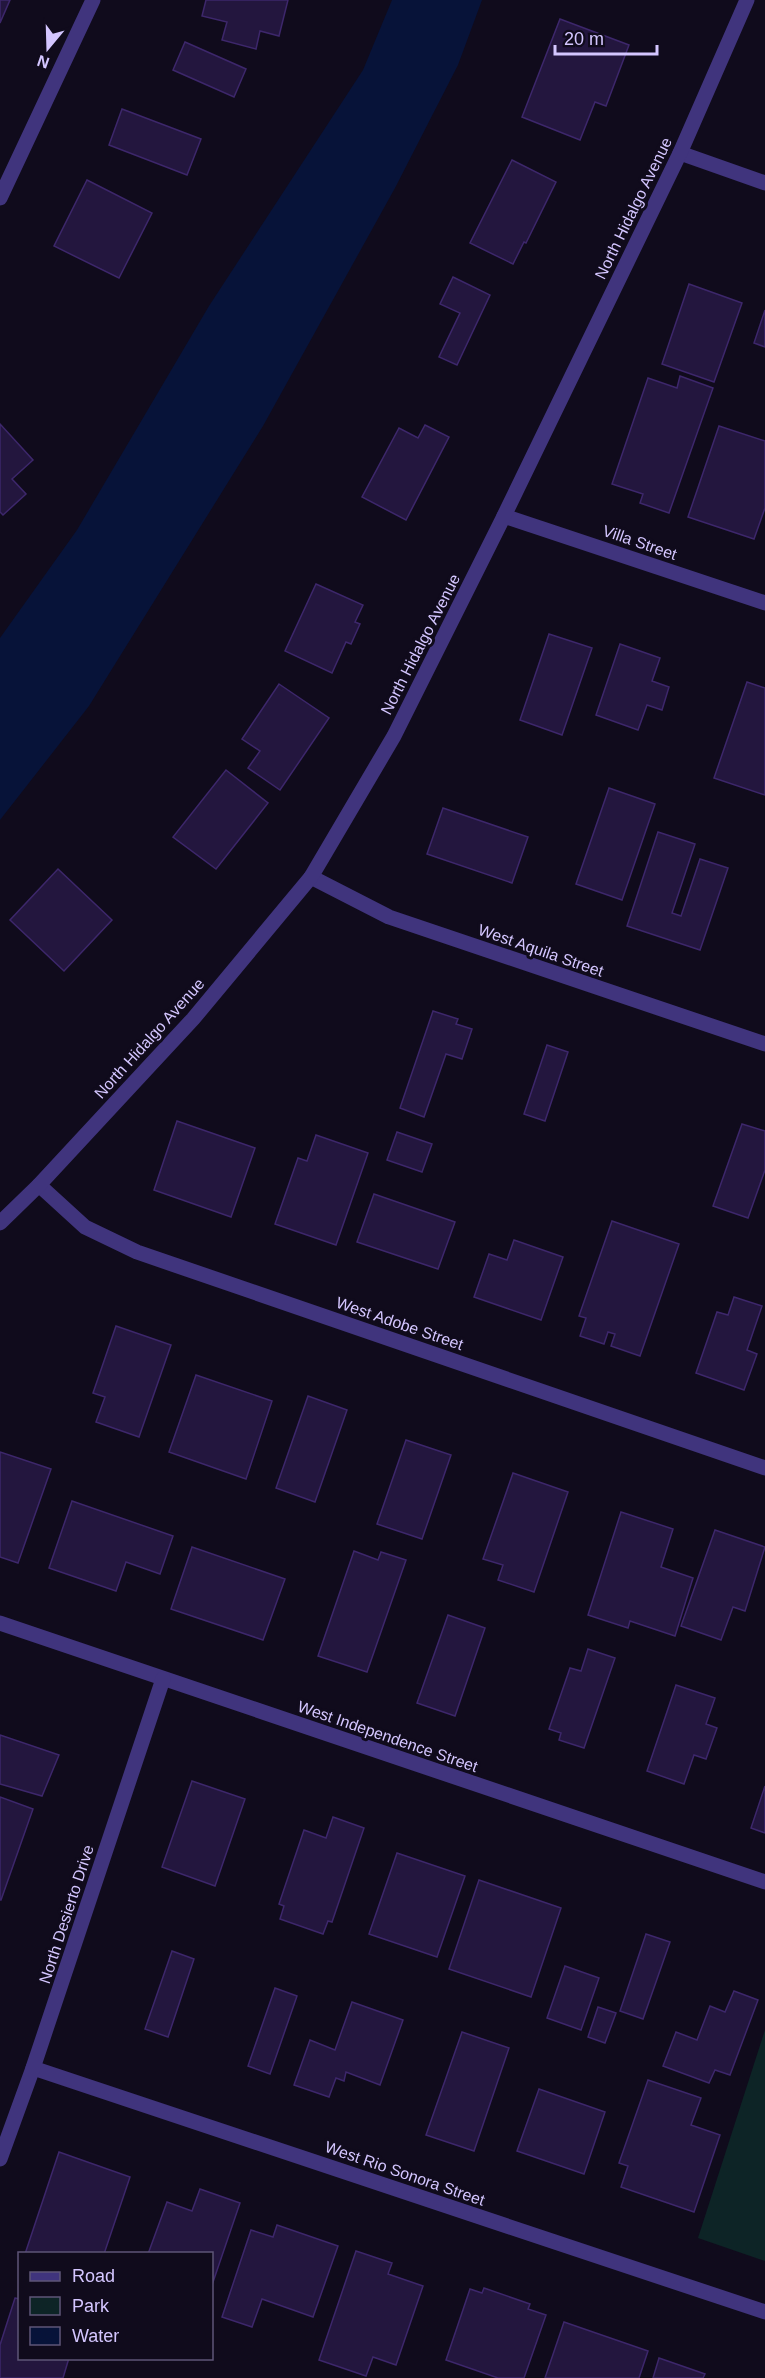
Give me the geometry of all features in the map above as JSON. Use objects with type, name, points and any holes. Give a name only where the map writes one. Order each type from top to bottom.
[{"type":"street","points":[[0,198],[93,0]]},
{"type":"street","name":"North Hidalgo Avenue","points":[[0,1223],[39,1185],[193,1019],[311,877],[394,736],[504,516],[680,153],[747,0]]},
{"type":"street","points":[[680,153],[765,183]]},
{"type":"street","name":"Villa Street","points":[[504,516],[765,603]]},
{"type":"street","name":"West Aquila Street","points":[[311,877],[389,917],[765,1044]]},
{"type":"street","name":"West Adobe Street","points":[[39,1185],[85,1227],[137,1252],[765,1468]]},
{"type":"street","name":"West Independence Street","points":[[0,1623],[765,1882]]},
{"type":"street","name":"North Desierto Drive","points":[[0,2159],[33,2068],[163,1679]]},
{"type":"street","name":"West Rio Sonora Street","points":[[33,2068],[765,2312]]},
{"type":"green space","points":[[765,2030],[765,2261],[698,2238]]},
{"type":"water","points":[[392,0],[482,0],[458,65],[395,188],[263,426],[89,706],[0,820],[0,638],[77,530],[209,306],[363,70]]},
{"type":"building","points":[[0,0],[10,0],[0,23]]},
{"type":"building","points":[[206,0],[288,0],[279,36],[260,31],[256,49],[222,40],[227,22],[202,16]]},
{"type":"building","points":[[560,19],[629,45],[606,106],[595,102],[580,140],[522,117]]},
{"type":"building","points":[[185,42],[246,69],[234,97],[173,70]]},
{"type":"building","points":[[122,109],[201,139],[187,175],[109,145]]},
{"type":"building","points":[[512,160],[556,182],[513,264],[470,243]]},
{"type":"building","points":[[87,180],[152,213],[119,278],[54,246]]},
{"type":"building","points":[[453,277],[490,295],[457,365],[439,357],[460,313],[440,304]]},
{"type":"building","points":[[689,284],[742,303],[714,382],[662,364]]},
{"type":"building","points":[[765,310],[765,347],[754,343]]},
{"type":"building","points":[[680,376],[713,388],[669,513],[640,503],[643,494],[612,484],[648,378],[677,388]]},
{"type":"building","points":[[0,424],[33,460],[12,479],[26,494],[3,515],[0,512]]},
{"type":"building","points":[[425,425],[449,437],[406,520],[362,497],[399,428],[418,438]]},
{"type":"building","points":[[719,426],[765,441],[765,508],[754,539],[688,517]]},
{"type":"building","points":[[316,584],[363,605],[355,622],[360,624],[351,644],[346,642],[332,673],[285,651]]},
{"type":"building","points":[[549,634],[592,648],[562,735],[520,720]]},
{"type":"building","points":[[620,644],[660,658],[652,681],[669,687],[662,710],[647,705],[638,730],[596,715]]},
{"type":"building","points":[[747,682],[765,688],[765,795],[714,778]]},
{"type":"building","points":[[279,684],[329,718],[280,790],[248,768],[260,751],[242,739]]},
{"type":"building","points":[[226,770],[268,803],[216,869],[173,837]]},
{"type":"building","points":[[609,788],[655,804],[622,900],[576,884]]},
{"type":"building","points":[[443,808],[528,837],[512,883],[427,854]]},
{"type":"building","points":[[658,832],[695,844],[672,913],[681,916],[700,859],[728,868],[700,950],[627,926]]},
{"type":"building","points":[[58,869],[112,920],[64,971],[10,920]]},
{"type":"building","points":[[433,1011],[458,1019],[456,1024],[472,1029],[462,1059],[446,1054],[424,1117],[400,1108]]},
{"type":"building","points":[[547,1045],[568,1052],[545,1121],[524,1114]]},
{"type":"building","points":[[177,1121],[255,1148],[231,1217],[154,1190]]},
{"type":"building","points":[[742,1124],[765,1131],[765,1170],[748,1218],[713,1206]]},
{"type":"building","points":[[397,1132],[432,1144],[422,1172],[387,1160]]},
{"type":"building","points":[[316,1135],[368,1153],[336,1245],[275,1224],[298,1158],[307,1161]]},
{"type":"building","points":[[374,1194],[455,1222],[438,1269],[357,1242]]},
{"type":"building","points":[[612,1221],[679,1244],[640,1356],[611,1346],[615,1334],[608,1332],[604,1344],[580,1336],[586,1318],[579,1316]]},
{"type":"building","points":[[514,1240],[563,1257],[541,1320],[474,1297],[489,1254],[507,1260]]},
{"type":"building","points":[[734,1297],[762,1306],[747,1350],[757,1354],[744,1390],[696,1373],[717,1312],[728,1315]]},
{"type":"building","points":[[116,1326],[171,1345],[139,1437],[96,1422],[105,1397],[93,1393]]},
{"type":"building","points":[[196,1375],[272,1401],[246,1479],[169,1452]]},
{"type":"building","points":[[308,1396],[347,1410],[315,1502],[276,1488]]},
{"type":"building","points":[[406,1440],[451,1455],[422,1539],[377,1524]]},
{"type":"building","points":[[0,1452],[51,1469],[18,1563],[0,1557]]},
{"type":"building","points":[[513,1473],[568,1492],[534,1592],[498,1580],[503,1565],[483,1559]]},
{"type":"building","points":[[72,1501],[173,1536],[160,1574],[126,1562],[116,1591],[49,1568]]},
{"type":"building","points":[[621,1512],[673,1529],[661,1567],[693,1578],[675,1636],[630,1621],[628,1628],[588,1615]]},
{"type":"building","points":[[715,1530],[765,1547],[745,1611],[733,1607],[721,1640],[681,1626]]},
{"type":"building","points":[[192,1547],[285,1579],[263,1640],[171,1609]]},
{"type":"building","points":[[354,1551],[378,1560],[381,1552],[406,1560],[367,1672],[318,1656]]},
{"type":"building","points":[[448,1615],[485,1628],[455,1716],[417,1703]]},
{"type":"building","points":[[588,1649],[615,1658],[584,1748],[559,1740],[561,1733],[549,1729],[570,1668],[581,1671]]},
{"type":"building","points":[[676,1685],[715,1698],[706,1724],[717,1728],[706,1759],[694,1755],[684,1784],[647,1771]]},
{"type":"building","points":[[0,1735],[59,1755],[42,1796],[0,1784]]},
{"type":"building","points":[[192,1781],[245,1799],[215,1886],[162,1867]]},
{"type":"building","points":[[765,1786],[765,1833],[751,1828]]},
{"type":"building","points":[[0,1797],[33,1809],[1,1900],[0,1900]]},
{"type":"building","points":[[333,1817],[364,1828],[332,1922],[328,1921],[323,1934],[280,1919],[284,1906],[279,1904],[304,1830],[326,1838]]},
{"type":"building","points":[[397,1853],[465,1876],[437,1957],[369,1934]]},
{"type":"building","points":[[479,1880],[561,1908],[531,1997],[449,1969]]},
{"type":"building","points":[[646,1934],[670,1942],[643,2019],[620,2011]]},
{"type":"building","points":[[172,1951],[194,1959],[168,2037],[145,2029]]},
{"type":"building","points":[[565,1966],[599,1978],[581,2030],[547,2018]]},
{"type":"building","points":[[275,1988],[297,1996],[270,2074],[248,2066]]},
{"type":"building","points":[[734,1991],[758,2000],[730,2075],[715,2070],[709,2083],[663,2066],[676,2032],[697,2040],[710,2006],[725,2012]]},
{"type":"building","points":[[352,2002],[403,2020],[380,2085],[346,2072],[344,2081],[336,2078],[329,2097],[294,2085],[310,2040],[335,2050]]},
{"type":"building","points":[[598,2007],[616,2013],[605,2043],[588,2037]]},
{"type":"building","points":[[462,2032],[509,2048],[474,2151],[426,2135]]},
{"type":"building","points":[[648,2080],[701,2098],[691,2125],[720,2135],[694,2212],[621,2187],[628,2166],[619,2163]]},
{"type":"building","points":[[539,2089],[605,2112],[584,2174],[517,2151]]},
{"type":"building","points":[[59,2152],[130,2177],[105,2252],[26,2252]]},
{"type":"building","points":[[200,2189],[240,2203],[213,2282],[213,2252],[149,2252],[167,2202],[192,2211]]},
{"type":"building","points":[[277,2225],[338,2246],[313,2317],[262,2299],[252,2327],[222,2317],[251,2230],[273,2237]]},
{"type":"building","points":[[356,2251],[392,2263],[388,2274],[423,2286],[396,2365],[373,2357],[366,2376],[319,2360]]},
{"type":"building","points":[[484,2288],[530,2304],[528,2309],[546,2315],[524,2378],[498,2378],[446,2360],[470,2289],[482,2293]]},
{"type":"building","points":[[15,2298],[18,2299],[18,2360],[68,2360],[63,2378],[0,2378],[0,2345]]},
{"type":"building","points":[[564,2322],[648,2351],[639,2378],[545,2378]]},
{"type":"building","points":[[659,2358],[705,2374],[703,2378],[653,2378]]}]
